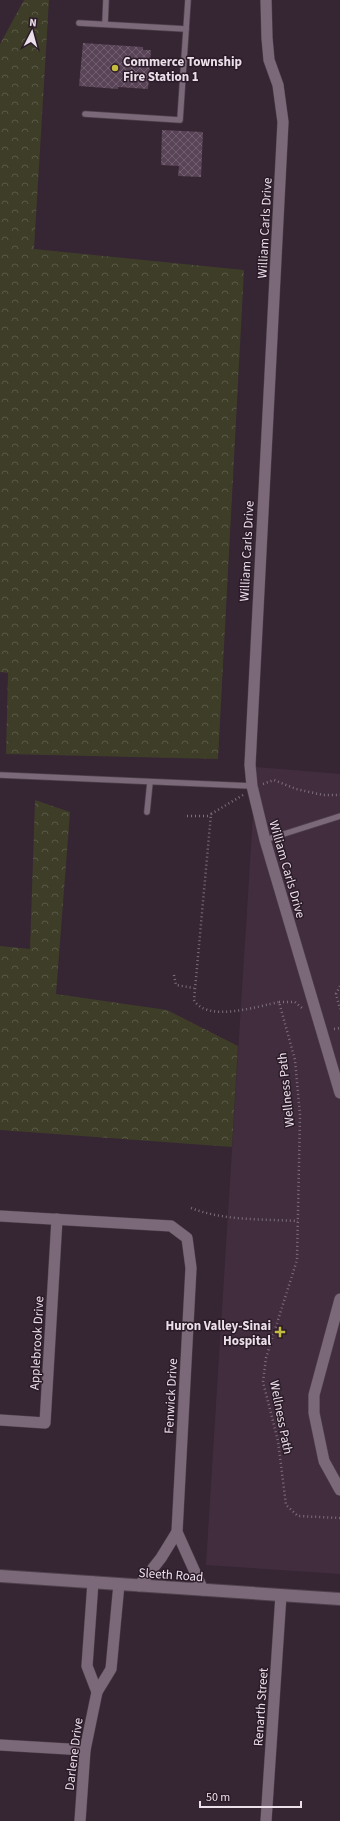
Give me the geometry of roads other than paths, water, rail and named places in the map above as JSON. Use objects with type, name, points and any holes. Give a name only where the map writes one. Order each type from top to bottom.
[{"type":"street","name":"William Carls Drive","points":[[266,0],[269,60],[278,85],[283,122],[250,765],[252,788],[265,840],[340,1094]]},
{"type":"street","name":"Fenwick Drive","points":[[0,1216],[171,1226],[187,1238],[190,1248],[191,1268],[177,1532],[203,1590]]},
{"type":"street","name":"Applebrook Drive","points":[[0,1420],[45,1423],[57,1219]]},
{"type":"street","points":[[340,1299],[314,1395],[314,1413],[324,1461],[340,1490]]},
{"type":"street","name":"Fenwick Drive","points":[[139,1586],[161,1558],[177,1532]]},
{"type":"street","name":"Sleeth Road","points":[[0,1576],[340,1599]]},
{"type":"street","points":[[93,1582],[87,1666],[97,1692]]},
{"type":"street","name":"Darlene Drive","points":[[80,1821],[85,1750],[97,1692],[112,1669],[119,1584]]},
{"type":"street","name":"Renarth Street","points":[[266,1821],[281,1595]]},
{"type":"street","points":[[0,1745],[85,1750]]},
{"type":"lane","points":[[105,24],[106,0]]},
{"type":"lane","points":[[85,114],[180,120],[188,0]]},
{"type":"lane","points":[[79,23],[186,29]]},
{"type":"lane","points":[[0,775],[252,788]]},
{"type":"lane","points":[[147,812],[150,782]]},
{"type":"lane","points":[[265,840],[340,816]]},
{"type":"place","name":"Commerce Township Fire Station 1","points":[[115,68]]},
{"type":"place","name":"Huron Valley-Sinai Hospital","points":[[280,1332]]}]
